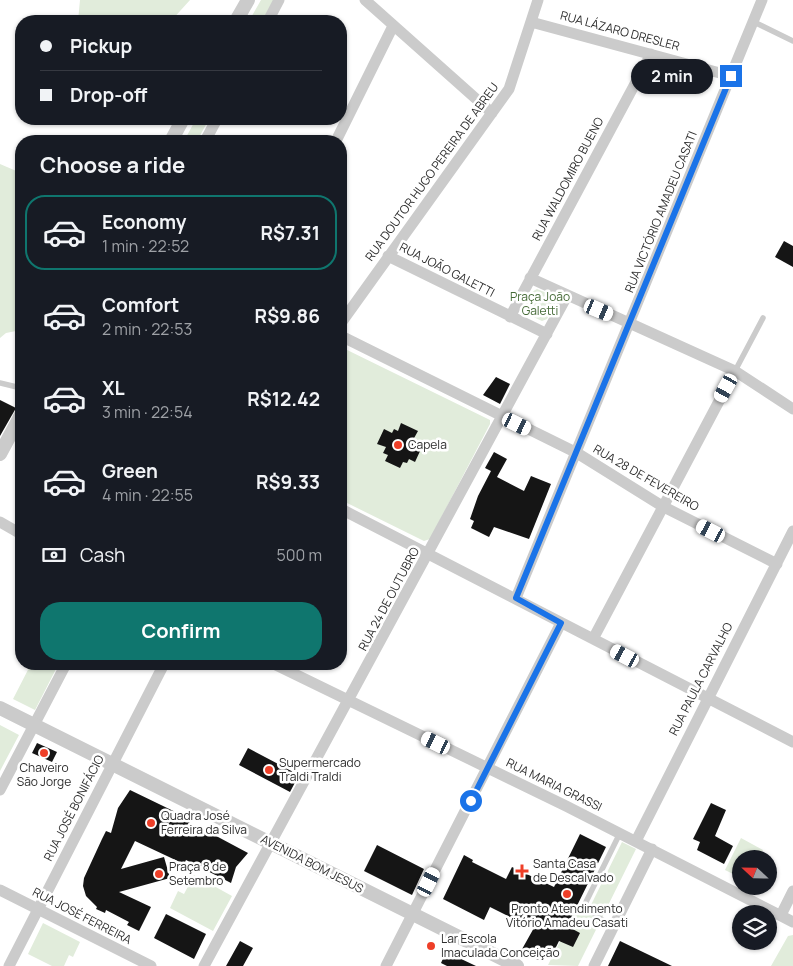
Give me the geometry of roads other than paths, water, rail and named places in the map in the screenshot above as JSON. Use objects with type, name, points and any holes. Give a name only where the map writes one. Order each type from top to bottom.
[{"type":"street","points":[[239,15],[248,0]]},
{"type":"street","points":[[271,15],[280,0]]},
{"type":"street","points":[[365,0],[492,113]]},
{"type":"street","name":"RUA DOUTOR HUGO PEREIRA DE ABREU","points":[[347,314],[509,89],[538,0]]},
{"type":"street","name":"RUA VICTÓRIO AMADEU CASATI","points":[[516,598],[762,0]]},
{"type":"street","name":"RUA LÁZARO DRESLER","points":[[531,22],[731,76]]},
{"type":"street","points":[[347,119],[393,26]]},
{"type":"street","name":"RUA WALDOMIRO BUENO","points":[[510,317],[651,54]]},
{"type":"street","name":"RUA JOÃO GALETTI","points":[[388,256],[547,334]]},
{"type":"street","points":[[530,278],[735,372],[793,409]]},
{"type":"street","name":"RUA 24 DE OUTUBRO","points":[[204,966],[567,296]]},
{"type":"street","name":"RUA 28 DE FEVEREIRO","points":[[347,339],[577,453],[662,506],[777,564]]},
{"type":"street","points":[[593,639],[662,506],[735,372]]},
{"type":"street","points":[[2,447],[15,425]]},
{"type":"street","points":[[347,513],[516,598],[793,742]]},
{"type":"street","points":[[0,522],[15,531]]},
{"type":"street","name":"RUA PAULA CARVALHO","points":[[636,840],[706,698],[793,532]]},
{"type":"street","points":[[386,966],[561,623]]},
{"type":"street","points":[[0,790],[63,670]]},
{"type":"street","name":"RUA JOSÉ BONIFÁCIO","points":[[9,966],[161,670]]},
{"type":"street","name":"RUA MARIA GRASSI","points":[[286,670],[636,840],[793,922]]},
{"type":"street","name":"AVENIDA BOM JESUS","points":[[0,708],[517,966]]},
{"type":"street","points":[[594,966],[652,849]]},
{"type":"street","name":"RUA JOSÉ FERREIRA","points":[[0,890],[151,966]]},
{"type":"street","points":[[781,915],[793,891]]},
{"type":"lane","points":[[751,25],[793,41]]},
{"type":"lane","points":[[735,372],[763,318]]},
{"type":"lane","points":[[0,383],[15,387]]},
{"type":"lane","points":[[613,928],[584,906],[620,833]]},
{"type":"place","name":"Capela","points":[[398,445]]},
{"type":"place","name":"Chaveiro São Jorge","points":[[44,753]]},
{"type":"place","name":"Supermercado Traldi Traldi","points":[[269,770]]},
{"type":"place","name":"Quadra José Ferreira da Silva","points":[[151,823]]},
{"type":"place","name":"Santa Casa de Descalvado","points":[[522,871]]},
{"type":"place","name":"Praça 8 de Setembro","points":[[159,874]]},
{"type":"place","name":"Pronto Atendimento Vitório Amadeu Casati","points":[[567,894]]},
{"type":"place","name":"Lar Escola Imaculada Conceição","points":[[431,946]]},
{"type":"park label","name":"Praça João Galetti","points":[[540,304]]}]
